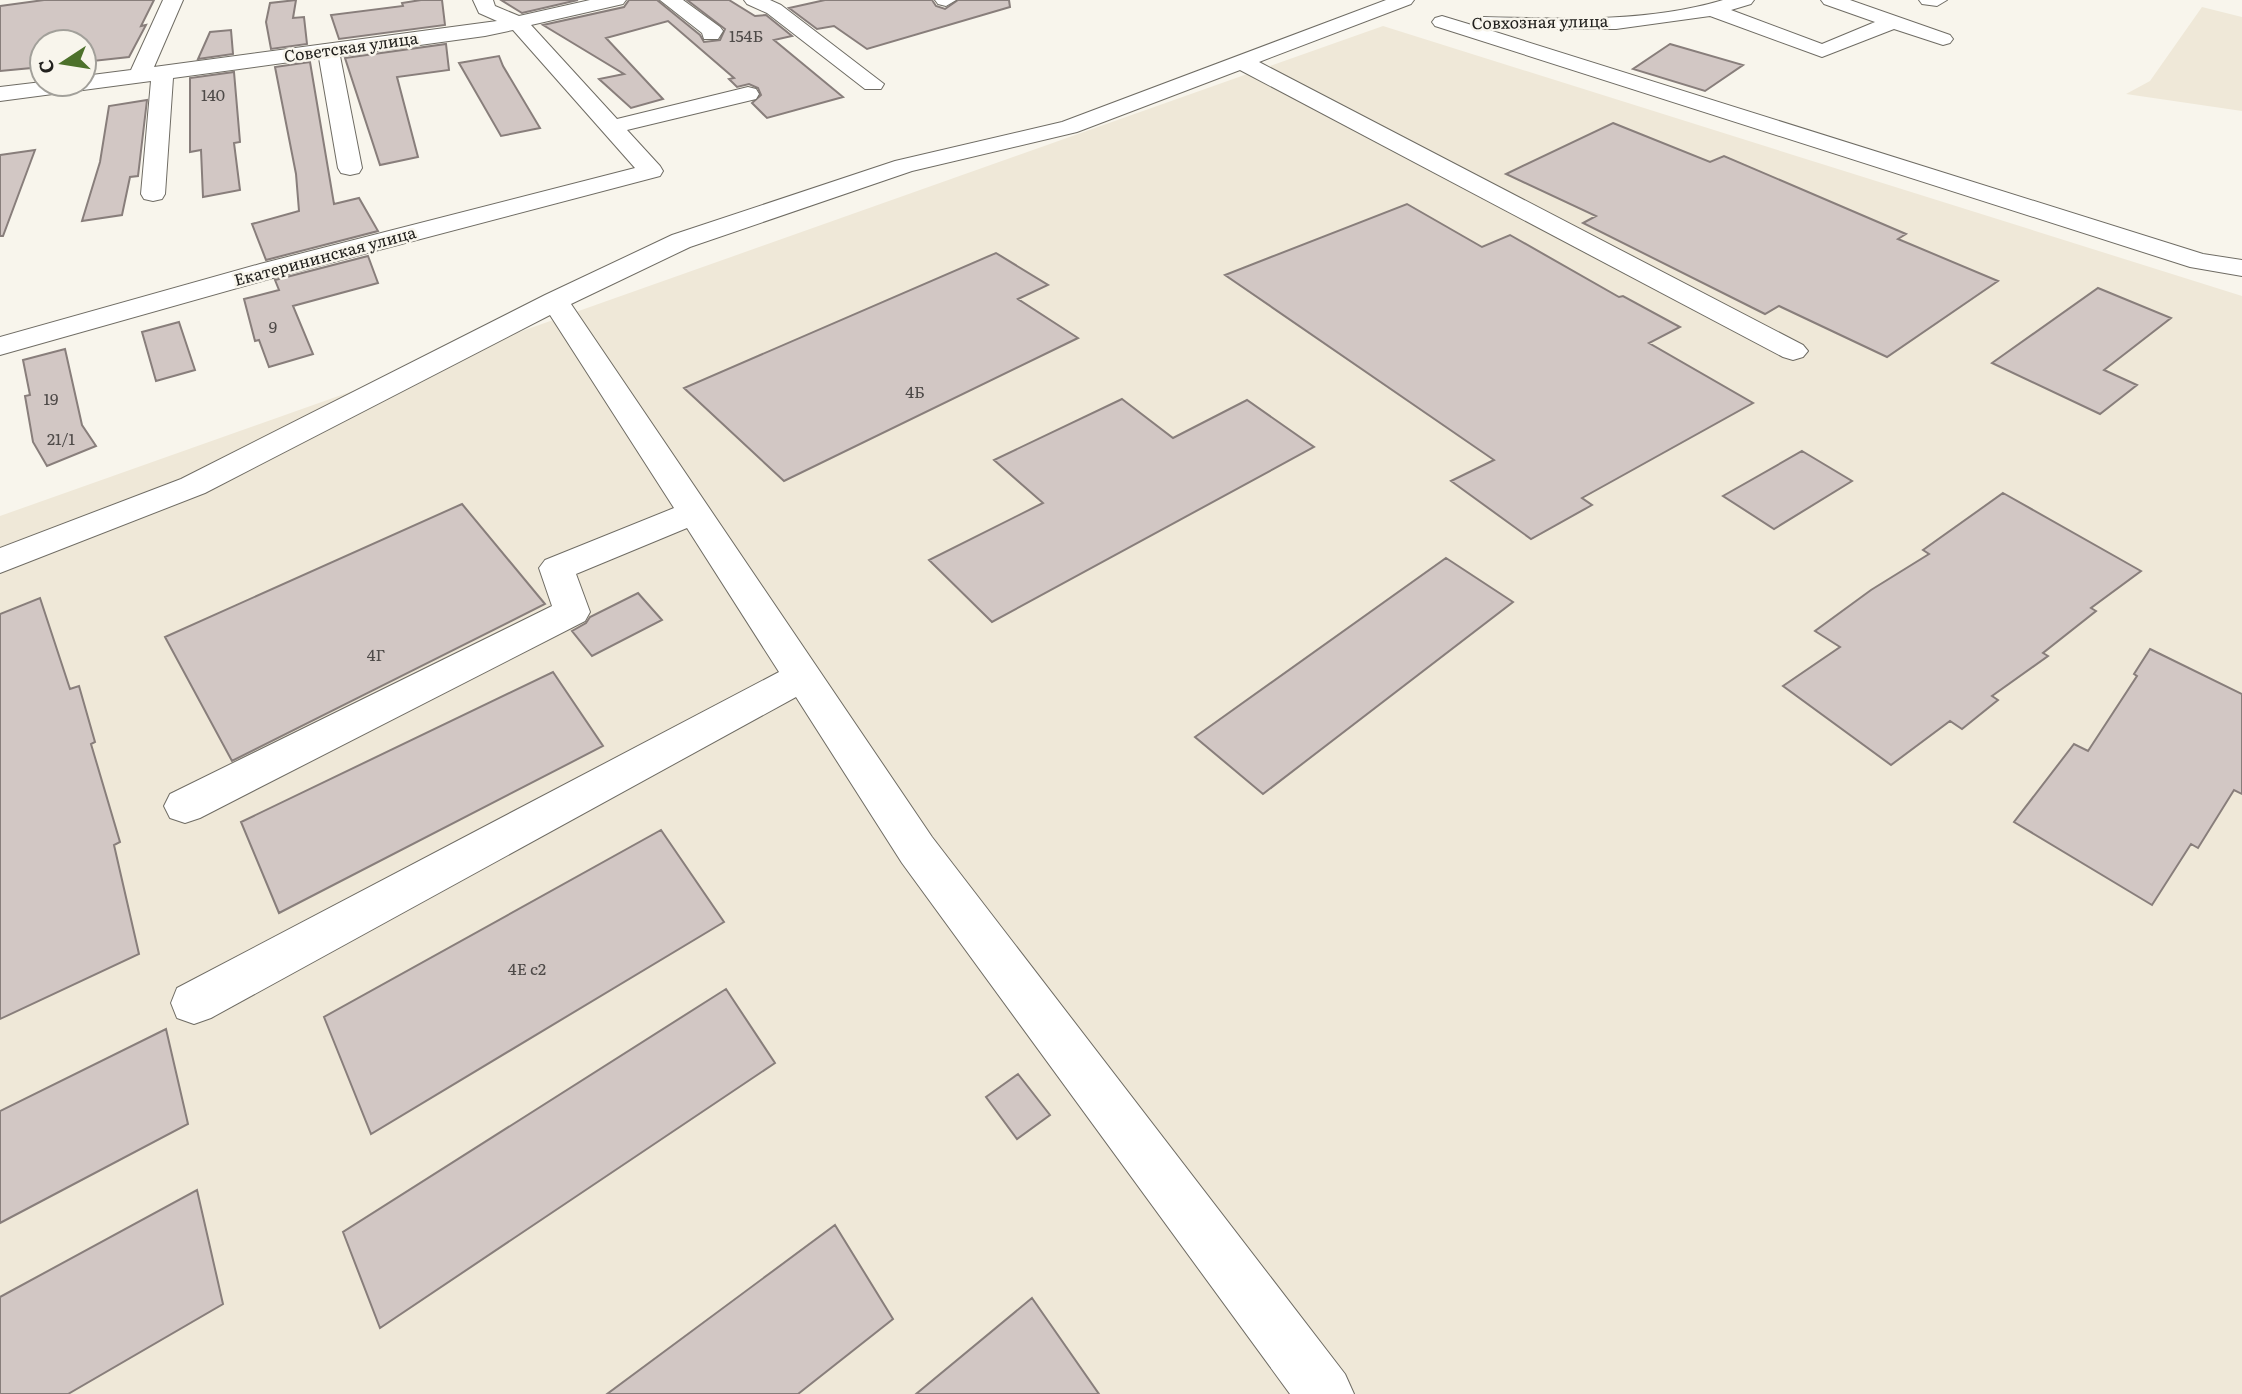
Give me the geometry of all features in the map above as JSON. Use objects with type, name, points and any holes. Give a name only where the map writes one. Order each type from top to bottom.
[{"type":"street","points":[[153,194],[151,74],[173,0]]},
{"type":"street","points":[[483,0],[486,9],[518,23],[612,127],[748,94]]},
{"type":"street","points":[[670,0],[713,31],[710,35]]},
{"type":"street","points":[[754,0],[774,9],[873,84]]},
{"type":"street","points":[[0,561],[193,486],[555,301],[681,241],[904,166],[1069,127],[1240,61],[1357,8],[1404,0]]},
{"type":"street","name":"Совхозная улица","points":[[1357,8],[1441,22],[1593,23],[1715,11],[1744,0]]},
{"type":"street","points":[[1831,0],[1943,39]]},
{"type":"street","points":[[1929,0],[1937,0]]},
{"type":"street","name":"Советская улица","points":[[98,81],[518,23],[610,1]]},
{"type":"street","points":[[1715,11],[1822,51],[1893,22]]},
{"type":"street","points":[[1441,22],[2199,261],[2242,268]]},
{"type":"street","points":[[328,50],[351,168]]},
{"type":"street","points":[[1240,61],[1793,351]]},
{"type":"street","points":[[0,94],[28,90]]},
{"type":"street","name":"Екатерининская улица","points":[[0,346],[270,270],[651,171],[612,127]]},
{"type":"street","points":[[555,301],[917,850],[1325,1394]]},
{"type":"street","points":[[185,806],[572,612],[557,568],[694,512]]},
{"type":"street","points":[[194,1003],[803,676]]},
{"type":"shaded area","points":[[2202,7],[2242,17],[2242,111],[2126,94],[2150,81]]},
{"type":"shaded area","points":[[1383,26],[2242,296],[2242,1394],[0,1394],[0,516]]},
{"type":"building","points":[[44,0],[154,0],[141,26],[146,25],[129,57],[98,60],[98,28],[28,28],[28,68],[0,71],[0,6]]},
{"type":"building","points":[[296,0],[293,18],[304,17],[307,44],[271,49],[266,22],[270,3]]},
{"type":"building","points":[[442,0],[445,25],[339,39],[331,15],[403,6],[402,3]]},
{"type":"building","points":[[501,0],[578,0],[522,13]]},
{"type":"building","points":[[629,0],[657,0],[700,35],[704,42],[720,40],[725,29],[687,0],[729,0],[755,16],[766,15],[792,36],[774,40],[843,97],[767,118],[752,103],[761,95],[758,88],[749,84],[737,87],[729,79],[734,78],[668,21],[606,38],[663,99],[631,108],[599,79],[624,74],[543,25],[624,7]]},
{"type":"building","points":[[825,0],[932,0],[936,6],[945,9],[958,0],[1009,0],[1010,7],[867,49],[834,26],[817,29],[789,8]]},
{"type":"building","points":[[231,30],[233,54],[198,59],[210,32]]},
{"type":"building","points":[[446,44],[449,70],[397,77],[418,157],[380,165],[345,58]]},
{"type":"building","points":[[1670,44],[1743,65],[1705,91],[1633,69]]},
{"type":"building","points":[[499,56],[540,128],[501,136],[459,63]]},
{"type":"building","points":[[310,62],[334,204],[359,198],[378,231],[266,260],[252,224],[299,211],[296,174],[275,67]]},
{"type":"building","points":[[234,72],[240,142],[234,143],[240,190],[203,197],[201,150],[190,152],[190,78]]},
{"type":"building","points":[[147,100],[138,176],[130,177],[122,215],[82,221],[100,162],[109,106]]},
{"type":"building","points":[[1613,123],[1710,162],[1724,156],[1906,234],[1898,239],[1998,281],[1887,357],[1779,306],[1765,314],[1583,223],[1596,216],[1506,174]]},
{"type":"building","points":[[35,150],[3,236],[0,236],[0,155]]},
{"type":"building","points":[[1407,204],[1482,247],[1510,235],[1619,297],[1623,296],[1680,327],[1649,343],[1753,403],[1582,498],[1592,505],[1531,539],[1451,481],[1494,460],[1225,275]]},
{"type":"building","points":[[996,253],[1048,285],[1018,299],[1078,338],[784,481],[684,388]]},
{"type":"building","points":[[368,256],[378,283],[293,306],[313,354],[269,367],[259,340],[255,341],[244,299],[279,290],[275,280]]},
{"type":"building","points":[[2098,288],[2171,318],[2104,370],[2137,385],[2100,414],[1992,363]]},
{"type":"building","points":[[179,322],[195,370],[156,381],[142,332]]},
{"type":"building","points":[[65,349],[82,425],[96,446],[47,466],[33,442],[25,396],[30,395],[23,360]]},
{"type":"building","points":[[1122,399],[1173,438],[1247,400],[1314,447],[992,622],[929,560],[1043,503],[994,460]]},
{"type":"building","points":[[1802,451],[1852,481],[1774,529],[1723,496]]},
{"type":"building","points":[[2003,493],[2141,571],[2091,608],[2096,611],[2043,653],[2048,656],[1992,696],[1998,700],[1962,729],[1950,721],[1891,765],[1783,686],[1840,647],[1815,631],[1871,590],[1929,554],[1923,550]]},
{"type":"building","points":[[462,504],[545,604],[232,761],[165,637]]},
{"type":"building","points":[[1446,558],[1513,602],[1263,794],[1195,737]]},
{"type":"building","points":[[638,593],[662,620],[592,656],[572,631],[586,623],[590,617]]},
{"type":"building","points":[[40,598],[70,689],[79,686],[95,742],[91,744],[120,842],[114,845],[139,954],[0,1019],[0,614]]},
{"type":"building","points":[[2150,649],[2242,694],[2242,794],[2234,790],[2198,848],[2191,844],[2152,905],[2014,822],[2074,744],[2088,751],[2137,676],[2134,674]]},
{"type":"building","points":[[553,672],[603,746],[279,913],[241,822]]},
{"type":"building","points":[[661,830],[724,922],[371,1134],[324,1017]]},
{"type":"building","points":[[726,989],[775,1063],[380,1328],[343,1232]]},
{"type":"building","points":[[166,1029],[188,1124],[0,1223],[0,1111]]},
{"type":"building","points":[[1018,1074],[1050,1115],[1017,1139],[986,1097]]},
{"type":"building","points":[[197,1190],[223,1304],[68,1394],[0,1394],[0,1297]]},
{"type":"building","points":[[835,1225],[893,1319],[798,1394],[607,1394]]},
{"type":"building","points":[[1032,1298],[1099,1394],[916,1394]]}]
